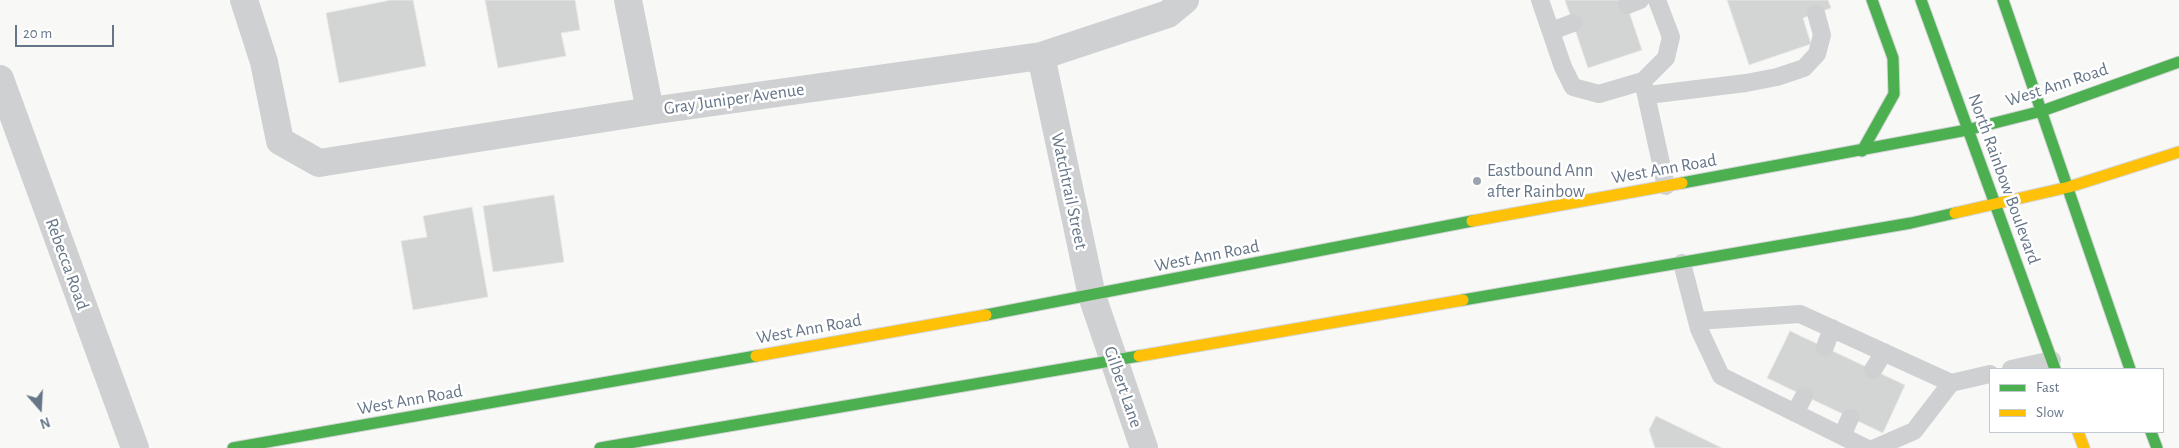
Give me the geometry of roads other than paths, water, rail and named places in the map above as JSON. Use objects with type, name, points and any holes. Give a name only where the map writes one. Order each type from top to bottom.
[{"type":"main road","points":[[1862,151],[1894,94],[1893,58],[1872,0]]},
{"type":"main road","name":"North Rainbow Boulevard","points":[[1921,0],[1994,205],[2054,365]]},
{"type":"main road","points":[[2003,0],[2069,186],[2130,368]]},
{"type":"main road","name":"West Ann Road","points":[[233,448],[474,407],[1092,296],[1466,222],[1862,151],[1967,130],[2042,111],[2179,62]]},
{"type":"main road","points":[[600,448],[1113,358],[1682,263],[1911,222],[1994,205],[2069,186],[2179,152]]},
{"type":"main road","points":[[2078,433],[2084,448]]},
{"type":"main road","points":[[2151,433],[2157,448]]},
{"type":"street","name":"Gray Juniper Avenue","points":[[244,0],[264,62],[280,141],[319,163],[650,111],[1041,56],[1168,14],[1185,0]]},
{"type":"street","points":[[628,0],[650,111]]},
{"type":"street","name":"Watchtrail Street","points":[[1041,56],[1092,296],[1102,326]]},
{"type":"street","name":"Rebecca Road","points":[[0,79],[135,448]]},
{"type":"street","name":"Gilbert Lane","points":[[1102,326],[1144,448]]},
{"type":"lane","points":[[1540,0],[1563,67],[1573,87],[1599,94],[1646,88],[1746,83],[1804,68],[1818,54],[1822,35],[1816,13]]},
{"type":"lane","points":[[1657,0],[1671,37],[1666,58],[1646,88],[1666,186]]},
{"type":"lane","points":[[1551,31],[1573,23]]},
{"type":"lane","points":[[1682,263],[1697,321],[1721,376],[1866,448]]},
{"type":"lane","points":[[1697,321],[1800,314],[1951,383],[1989,374]]},
{"type":"lane","points":[[1825,347],[1832,328]]},
{"type":"lane","points":[[1873,370],[1884,352]]},
{"type":"lane","points":[[2022,368],[2054,365]]},
{"type":"lane","points":[[1876,448],[1914,431],[1951,383]]},
{"type":"lane","points":[[1795,413],[1804,396]]},
{"type":"lane","points":[[1842,436],[1850,418]]},
{"type":"place","name":"Eastbound Ann after Rainbow","points":[[1477,181]]}]
